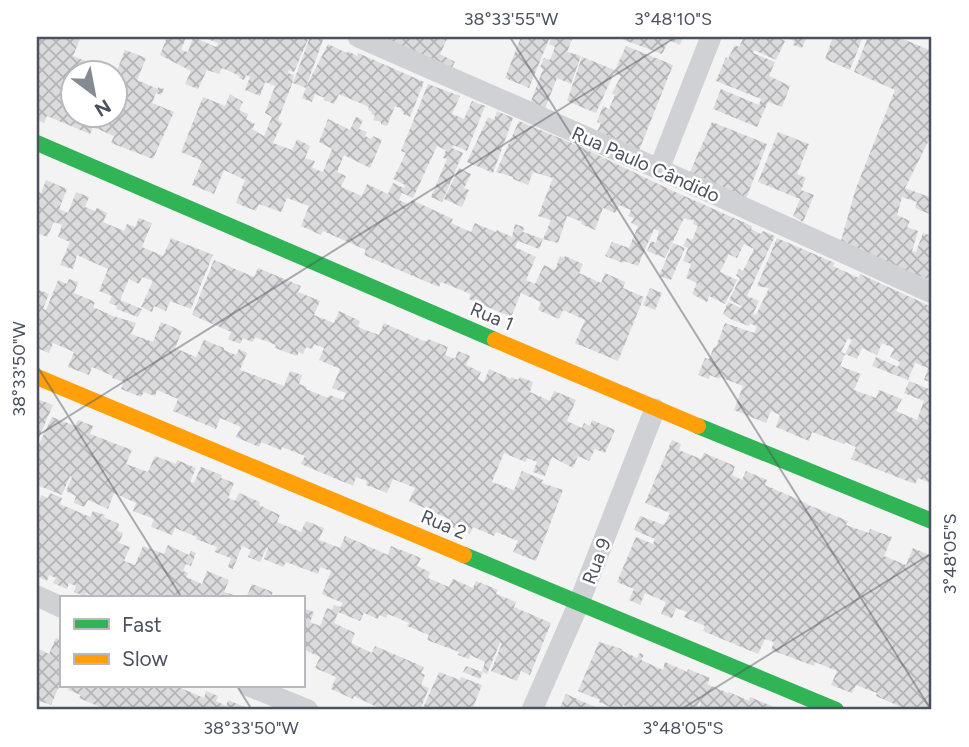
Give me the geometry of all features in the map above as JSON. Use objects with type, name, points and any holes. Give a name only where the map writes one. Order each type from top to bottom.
[{"type":"street","name":"Rua Paulo Cândido","points":[[358,37],[932,293]]},
{"type":"street","points":[[659,169],[711,37]]},
{"type":"street","name":"Rua 1","points":[[37,144],[655,409],[932,521]]},
{"type":"street","name":"Rua 2","points":[[37,377],[836,710]]},
{"type":"street","name":"Rua 9","points":[[532,710],[579,603],[655,409]]},
{"type":"street","points":[[37,596],[60,607]]},
{"type":"street","points":[[254,688],[308,710]]},
{"type":"building","points":[[37,37],[81,37],[73,56],[83,60],[60,60],[60,121],[47,116],[44,123],[37,120]]},
{"type":"building","points":[[167,37],[186,37],[181,50],[188,52],[193,37],[216,47],[218,43],[202,37],[309,37],[294,72],[289,70],[288,73],[294,75],[278,120],[282,123],[273,143],[292,150],[297,139],[310,146],[305,158],[315,161],[312,168],[323,172],[332,149],[319,142],[328,119],[350,130],[356,117],[363,120],[359,129],[367,132],[365,136],[382,140],[370,168],[344,155],[337,172],[346,176],[341,187],[362,196],[367,184],[388,194],[393,183],[404,188],[405,185],[393,179],[406,153],[401,151],[428,84],[460,96],[452,114],[464,119],[472,101],[485,106],[467,151],[453,145],[452,148],[463,153],[442,202],[431,197],[447,159],[443,158],[446,150],[437,146],[413,198],[402,193],[399,200],[410,205],[412,200],[453,219],[451,223],[471,232],[475,223],[512,237],[515,224],[524,227],[523,232],[543,239],[539,249],[518,241],[515,247],[536,257],[526,280],[535,284],[544,265],[555,270],[560,256],[583,264],[579,273],[601,283],[605,273],[625,282],[623,288],[644,297],[618,361],[575,343],[585,320],[563,310],[559,319],[538,310],[541,302],[521,293],[511,317],[469,299],[471,294],[441,282],[439,287],[364,255],[366,250],[323,231],[321,235],[301,226],[309,206],[287,198],[281,212],[259,204],[256,211],[236,203],[245,180],[224,170],[214,194],[192,185],[202,161],[181,152],[203,97],[225,106],[230,94],[243,102],[239,110],[248,114],[246,119],[255,124],[252,129],[264,136],[272,117],[265,113],[275,86],[265,82],[260,96],[245,90],[250,77],[246,75],[244,80],[222,68],[219,74],[207,70],[198,89],[185,84],[191,71],[160,55]]},
{"type":"building","points":[[310,37],[324,37],[306,87],[328,44],[357,56],[358,53],[424,82],[410,117],[395,106],[387,126],[373,120],[375,115],[368,110],[369,107],[339,94],[334,104],[315,94],[312,102],[302,98],[306,88],[293,83]]},
{"type":"building","points":[[369,37],[448,37],[440,54],[455,62],[450,71]]},
{"type":"building","points":[[521,37],[550,37],[529,88],[505,78]]},
{"type":"building","points":[[552,37],[573,37],[567,52],[581,56],[571,84],[557,78],[544,111],[530,104],[543,69],[540,67],[544,58],[550,60],[555,47],[549,44]]},
{"type":"building","points":[[616,37],[683,37],[680,45],[669,40],[662,54]]},
{"type":"building","points":[[739,37],[776,37],[785,41],[776,60],[754,50],[753,53],[775,62],[769,76],[790,86],[782,107],[768,102],[757,127],[713,109],[721,89],[759,105],[761,99],[716,81],[726,57],[728,59],[735,45],[739,47],[743,39]]},
{"type":"building","points":[[784,37],[807,37],[802,48],[793,45],[794,41]]},
{"type":"building","points":[[833,37],[862,39],[850,70],[825,59]]},
{"type":"building","points":[[868,37],[898,37],[932,51],[932,139],[930,138],[905,188],[932,198],[932,215],[915,208],[917,202],[902,197],[897,215],[910,221],[907,227],[918,231],[912,251],[916,252],[923,233],[932,236],[932,281],[840,244],[856,188],[895,90],[854,72]]},
{"type":"building","points":[[626,46],[673,65],[638,153],[596,134],[601,123],[597,122],[603,106],[609,109],[615,95],[612,93],[621,76],[614,73],[596,113],[567,101],[582,57],[615,70]]},
{"type":"building","points":[[125,50],[146,58],[137,80],[164,89],[161,95],[156,93],[152,103],[174,112],[153,159],[111,143],[114,136],[100,130],[130,130],[130,60],[121,60]]},
{"type":"building","points":[[497,111],[513,118],[493,173],[467,162],[488,117],[494,120]]},
{"type":"building","points":[[519,121],[752,226],[751,229],[761,234],[763,231],[775,236],[747,296],[759,301],[753,314],[756,315],[769,288],[757,286],[777,238],[835,263],[833,266],[859,278],[860,274],[932,307],[930,382],[924,380],[928,368],[915,363],[908,380],[872,366],[876,357],[898,367],[900,362],[890,357],[894,348],[882,343],[877,355],[862,348],[857,359],[845,354],[840,366],[861,374],[854,390],[876,398],[879,390],[902,399],[896,411],[917,420],[924,401],[904,393],[909,381],[929,389],[927,394],[932,397],[932,484],[918,478],[915,484],[851,459],[856,447],[845,442],[844,444],[812,432],[809,441],[776,427],[780,415],[771,411],[766,423],[734,410],[743,386],[720,377],[719,379],[710,375],[709,379],[698,375],[705,358],[709,359],[716,347],[725,323],[754,333],[757,327],[730,319],[723,314],[728,302],[741,308],[742,306],[729,300],[740,278],[736,276],[739,269],[743,271],[754,249],[744,244],[737,258],[728,254],[720,272],[737,280],[725,304],[709,296],[707,302],[692,294],[697,283],[686,278],[691,264],[683,261],[688,248],[683,246],[687,238],[692,240],[698,226],[690,219],[684,218],[665,258],[647,251],[651,241],[656,243],[659,231],[654,229],[638,266],[605,256],[612,242],[629,248],[638,226],[631,223],[634,218],[628,216],[631,210],[619,205],[615,213],[603,208],[595,230],[567,216],[558,243],[543,239],[551,220],[538,216],[553,178],[533,172],[528,185],[496,172]],"holes":[[[848,338],[852,340],[845,354],[841,352]]]},
{"type":"building","points":[[712,122],[767,144],[746,199],[689,174]]},
{"type":"building","points":[[778,132],[809,144],[797,174],[806,178],[801,190],[814,195],[803,222],[793,216],[800,199],[758,182]]},
{"type":"building","points":[[459,168],[471,174],[464,188],[469,190],[462,207],[444,199]]},
{"type":"building","points":[[46,180],[67,189],[59,209],[68,213],[76,192],[89,197],[85,207],[95,211],[97,208],[107,213],[103,222],[124,231],[127,224],[135,227],[139,218],[152,223],[142,247],[163,256],[171,238],[213,255],[191,309],[170,301],[166,311],[154,306],[152,312],[141,307],[153,281],[142,277],[139,284],[129,279],[120,300],[142,309],[138,317],[116,309],[117,306],[109,303],[112,296],[99,291],[108,269],[77,255],[73,269],[60,265],[70,242],[58,237],[62,225],[54,222],[47,237],[37,233],[37,191],[41,193]]},
{"type":"building","points":[[673,243],[685,248],[671,280],[659,276]]},
{"type":"building","points":[[214,260],[254,277],[258,268],[301,286],[298,292],[320,301],[314,315],[334,323],[339,311],[360,321],[358,327],[379,335],[384,323],[426,342],[428,339],[448,347],[445,355],[455,359],[458,351],[470,356],[466,365],[481,372],[478,379],[484,382],[489,369],[511,379],[518,380],[520,377],[533,382],[530,392],[550,401],[554,391],[576,400],[567,421],[582,428],[584,423],[590,426],[592,420],[615,430],[605,453],[595,449],[589,461],[578,456],[573,468],[552,457],[545,476],[533,472],[537,462],[527,458],[526,462],[504,453],[492,482],[514,490],[522,471],[543,480],[542,483],[563,490],[536,561],[513,552],[518,541],[496,532],[494,536],[473,527],[470,534],[449,526],[451,520],[409,501],[415,488],[393,479],[387,493],[366,485],[367,481],[356,477],[353,486],[301,464],[305,456],[261,442],[259,447],[236,437],[241,427],[220,418],[216,429],[173,411],[178,399],[157,390],[155,396],[144,392],[141,397],[121,389],[124,382],[92,367],[89,375],[68,367],[74,352],[53,343],[49,353],[37,348],[37,289],[49,294],[43,309],[46,310],[58,280],[67,284],[69,279],[78,282],[74,293],[95,302],[93,307],[136,323],[131,334],[153,342],[161,322],[182,331],[175,348],[196,357],[204,340],[236,355],[239,349],[247,353],[240,370],[284,386],[290,371],[302,375],[299,384],[307,387],[306,389],[328,398],[330,395],[343,400],[346,393],[332,388],[340,369],[319,360],[324,348],[314,344],[312,349],[306,347],[303,354],[299,352],[297,356],[255,337],[252,342],[243,338],[240,344],[228,339],[231,332],[192,315]]},
{"type":"building","points":[[650,288],[662,293],[655,310],[643,305]]},
{"type":"building","points":[[37,399],[53,405],[37,442]]},
{"type":"building","points":[[52,417],[75,426],[78,420],[93,426],[90,434],[132,450],[126,464],[148,472],[155,456],[176,464],[177,460],[196,468],[190,482],[194,483],[201,467],[234,483],[228,498],[235,501],[239,493],[260,502],[259,505],[280,515],[277,522],[301,532],[306,521],[324,528],[319,540],[340,548],[345,536],[388,555],[391,546],[421,558],[417,566],[430,572],[428,578],[449,587],[453,579],[473,588],[476,581],[498,590],[496,594],[516,602],[514,607],[551,623],[530,675],[521,671],[517,681],[491,671],[502,643],[487,674],[483,672],[480,679],[463,672],[466,666],[482,672],[485,662],[470,655],[469,659],[458,655],[459,652],[427,640],[429,635],[407,626],[409,623],[388,614],[386,618],[379,615],[378,619],[364,613],[360,621],[338,612],[334,623],[355,633],[351,643],[372,653],[375,646],[424,667],[421,673],[425,675],[421,685],[429,688],[420,710],[383,710],[354,696],[353,699],[331,689],[336,677],[315,668],[320,657],[304,649],[304,608],[314,612],[310,622],[320,626],[327,608],[332,610],[334,605],[341,607],[343,603],[322,594],[331,571],[320,567],[318,574],[286,562],[283,567],[264,559],[267,547],[260,562],[248,557],[251,550],[242,546],[233,569],[228,567],[231,558],[215,552],[217,547],[175,528],[172,535],[151,527],[154,519],[133,511],[136,503],[114,493],[108,509],[88,500],[84,507],[74,503],[76,496],[66,491],[72,477],[70,476],[62,495],[37,485],[37,448]]},
{"type":"building","points":[[672,440],[681,444],[679,450],[701,459],[704,453],[735,466],[732,475],[742,480],[746,471],[767,480],[765,485],[848,521],[846,525],[869,533],[870,529],[892,537],[884,556],[906,565],[913,548],[932,556],[932,710],[908,710],[856,685],[852,693],[831,685],[837,671],[815,662],[814,666],[771,650],[774,642],[765,639],[758,654],[703,631],[705,626],[684,617],[687,612],[676,608],[672,618],[661,614],[666,602],[645,593],[640,605],[629,600],[634,589],[617,582],[636,537],[653,544],[655,539],[634,530],[640,516],[664,525],[670,513],[645,503]]},
{"type":"building","points":[[50,493],[62,498],[60,504],[90,517],[93,511],[105,515],[104,517],[119,524],[117,531],[123,533],[119,543],[130,547],[124,561],[135,565],[143,546],[164,554],[168,545],[189,555],[191,551],[196,553],[191,566],[186,564],[183,571],[188,573],[186,577],[202,584],[207,571],[229,580],[224,592],[237,596],[93,596],[86,593],[85,596],[74,592],[76,586],[69,583],[67,589],[53,583],[56,578],[49,575],[47,581],[37,576],[37,502],[39,503],[41,495],[48,498]]},
{"type":"building","points":[[252,584],[273,592],[271,596],[247,596]]},
{"type":"building","points":[[56,638],[60,640],[60,684],[51,705],[37,700],[37,648],[49,654]]},
{"type":"building","points":[[599,642],[622,649],[637,658],[640,653],[644,655],[641,660],[663,670],[665,662],[687,672],[688,669],[710,678],[707,684],[749,701],[750,697],[772,706],[770,710],[698,710],[700,701],[696,710],[636,710],[623,705],[621,710],[617,710],[578,691]]},
{"type":"building","points":[[439,672],[482,685],[472,710],[422,710]]},
{"type":"building","points":[[181,688],[204,698],[206,691],[218,696],[216,701],[226,706],[228,700],[252,710],[99,710],[100,707],[68,690]]},
{"type":"building","points":[[566,694],[597,708],[559,710]]},
{"type":"traffic: fast","points":[[37,143],[495,340]]},
{"type":"traffic: fast","points":[[698,426],[932,521]]},
{"type":"traffic: fast","points":[[464,555],[836,710]]},
{"type":"traffic: slow","points":[[495,340],[698,426]]},
{"type":"traffic: slow","points":[[37,377],[464,555]]}]
